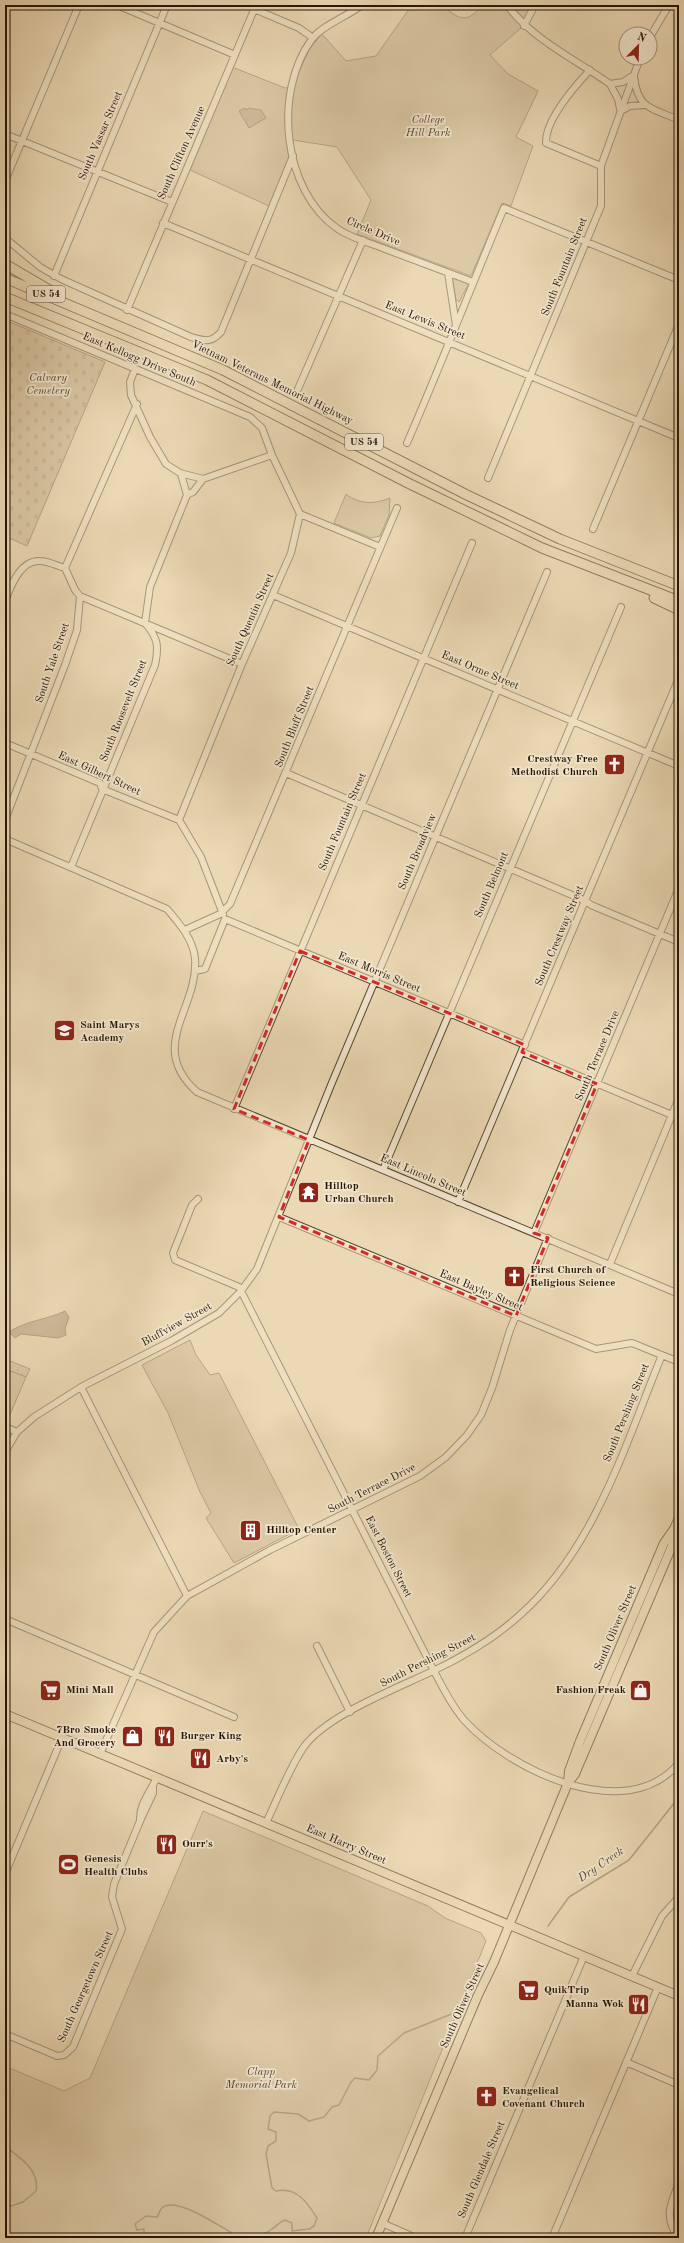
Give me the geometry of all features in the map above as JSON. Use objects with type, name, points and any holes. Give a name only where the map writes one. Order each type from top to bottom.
[{"type":"highway","points":[[5,264],[87,311]]},
{"type":"highway","name":"Vietnam Veterans Memorial Highway","points":[[5,278],[87,311],[223,370],[506,514],[560,539],[679,586]]},
{"type":"highway","name":"US 54","points":[[5,296],[207,380],[499,529],[629,583],[679,601]]},
{"type":"highway","points":[[642,572],[679,579]]},
{"type":"highway","points":[[629,583],[679,610]]},
{"type":"main road","name":"South Oliver Street","points":[[376,2238],[510,1925],[568,1783],[569,1771],[580,1741],[664,1543],[674,1529],[679,1518]]},
{"type":"main road","name":"East Harry Street","points":[[5,1714],[679,1996]]},
{"type":"street","points":[[5,181],[79,5]]},
{"type":"street","points":[[117,5],[236,55]]},
{"type":"street","name":"South Vassar Street","points":[[54,276],[167,5]]},
{"type":"street","name":"Circle Drive","points":[[362,5],[313,38],[297,69],[288,96],[287,115],[293,156],[299,176],[319,212],[339,230],[473,282]]},
{"type":"street","points":[[507,5],[524,26],[610,84],[618,99],[621,111],[630,106],[645,105]]},
{"type":"street","points":[[524,26],[535,5]]},
{"type":"street","points":[[657,26],[669,5]]},
{"type":"street","points":[[255,7],[299,28],[313,38]]},
{"type":"street","name":"South Clifton Avenue","points":[[127,310],[255,7]]},
{"type":"street","name":"South Fountain Street","points":[[488,478],[601,206],[601,166],[637,66]]},
{"type":"street","points":[[590,70],[550,124],[546,135],[546,143],[601,166]]},
{"type":"street","points":[[610,84],[623,82],[634,75],[637,96],[645,105],[679,120]]},
{"type":"street","points":[[5,134],[172,202]]},
{"type":"street","points":[[5,238],[40,267],[54,276],[127,310],[206,342],[214,339],[221,332],[293,156]]},
{"type":"street","points":[[407,443],[451,342],[473,282],[504,208],[679,280]]},
{"type":"street","name":"East Lewis Street","points":[[164,223],[679,438]]},
{"type":"street","points":[[298,389],[363,240]]},
{"type":"street","points":[[448,273],[456,326]]},
{"type":"street","name":"East Kellogg Drive South","points":[[5,314],[242,413],[258,423],[262,428],[272,455]]},
{"type":"street","points":[[593,529],[679,324]]},
{"type":"street","points":[[135,369],[130,382],[131,395],[137,404],[150,437],[166,464],[181,474],[203,479],[272,455],[300,514],[380,547]]},
{"type":"street","points":[[137,404],[65,568],[75,590],[80,596],[242,664]]},
{"type":"street","points":[[145,623],[150,587],[187,495],[181,474]]},
{"type":"street","points":[[187,495],[194,492],[203,479]]},
{"type":"street","name":"South Bluff Street","points":[[185,930],[222,912],[230,904],[397,508]]},
{"type":"street","name":"South Quentin Street","points":[[179,820],[242,664],[291,553],[300,514]]},
{"type":"street","name":"South Fountain Street","points":[[234,1109],[472,543]]},
{"type":"street","points":[[5,601],[13,583],[26,565],[41,561],[65,568]]},
{"type":"street","name":"South Broadview","points":[[309,1140],[547,572]]},
{"type":"street","name":"East Orme Street","points":[[273,595],[679,766]]},
{"type":"street","name":"South Yale Street","points":[[5,820],[77,630],[80,596]]},
{"type":"street","name":"South Belmont","points":[[383,1170],[621,607]]},
{"type":"street","name":"South Roosevelt Street","points":[[71,867],[102,789],[155,665],[158,649],[154,634],[145,623]]},
{"type":"street","name":"South Crestway Street","points":[[458,1202],[679,678]]},
{"type":"street","name":"East Gilbert Street","points":[[5,743],[100,783],[102,789],[179,820]]},
{"type":"street","points":[[286,773],[510,867],[586,901],[591,905],[679,942]]},
{"type":"street","points":[[5,839],[167,909],[185,930],[195,957],[195,971],[205,968],[225,919],[201,857],[179,820]]},
{"type":"street","name":"South Terrace Drive","points":[[534,1233],[679,888]]},
{"type":"street","name":"East Morris Street","points":[[225,919],[525,1045]]},
{"type":"street","name":"East Lincoln Street","points":[[195,971],[195,982],[174,1038],[176,1058],[184,1079],[197,1092],[234,1109],[548,1238],[679,1294]]},
{"type":"street","points":[[522,1052],[679,1118]]},
{"type":"street","points":[[610,1264],[679,1098]]},
{"type":"street","name":"Bluffview Street","points":[[5,1452],[17,1432],[34,1417],[81,1387],[171,1341],[219,1313],[241,1291],[257,1269],[309,1140]]},
{"type":"street","points":[[198,1199],[192,1205],[173,1253],[176,1260],[239,1287],[241,1291]]},
{"type":"street","name":"East Bayley Street","points":[[279,1217],[596,1348],[632,1343],[679,1362]]},
{"type":"street","name":"South Terrace Drive","points":[[100,1754],[154,1632],[187,1596],[270,1550],[420,1476],[446,1457],[467,1435],[481,1415],[492,1388],[499,1362],[516,1316],[548,1238]]},
{"type":"street","name":"East Boston Street","points":[[241,1291],[449,1700],[464,1720],[485,1739],[515,1761],[568,1783]]},
{"type":"street","name":"South Pershing Street","points":[[266,1823],[285,1782],[304,1747],[325,1726],[350,1712],[434,1671],[491,1639],[522,1614],[567,1563],[587,1531],[617,1464],[662,1355]]},
{"type":"street","points":[[81,1387],[187,1596]]},
{"type":"street","points":[[5,1427],[17,1432]]},
{"type":"street","points":[[5,1619],[135,1673],[234,1717]]},
{"type":"street","points":[[317,1646],[350,1712]]},
{"type":"street","points":[[5,1874],[62,1738]]},
{"type":"street","points":[[568,1783],[603,1792],[640,1789],[658,1781],[679,1763]]},
{"type":"street","name":"South Georgetown Street","points":[[5,2034],[56,2056],[64,2055],[73,2047],[122,1929],[112,1897],[114,1884],[140,1821],[139,1812],[148,1791],[153,1787],[156,1778]]},
{"type":"street","points":[[632,1976],[662,1916],[679,1897]]},
{"type":"street","name":"South Glendale Street","points":[[465,2238],[584,1956]]},
{"type":"street","points":[[552,2238],[658,1987]]},
{"type":"street","points":[[626,2062],[679,2085]]},
{"type":"street","points":[[678,2238],[669,2221],[670,2206],[679,2183]]},
{"type":"street","points":[[382,2223],[416,2238]]},
{"type":"highlighted area","points":[[300,951],[525,1045],[522,1052],[597,1084],[534,1233],[548,1238],[516,1316],[279,1217],[309,1140],[234,1109]]},
{"type":"green space","name":"College Hill Park","points":[[412,5],[443,5],[453,14],[463,18],[472,15],[482,5],[531,5],[521,28],[490,55],[508,74],[538,91],[516,137],[533,146],[511,206],[502,203],[471,276],[357,234],[371,200],[337,147],[293,140],[289,157],[269,206],[190,170],[232,67],[285,88],[292,87],[310,48],[322,34],[346,61],[376,56]]},
{"type":"green space","points":[[452,277],[469,283],[459,302],[456,300]]},
{"type":"green space","name":"Calvary Cemetery","points":[[5,320],[105,362],[27,546],[5,536]]},
{"type":"green space","points":[[346,494],[351,498],[362,502],[373,502],[390,498],[389,515],[380,536],[371,538],[334,523]]},
{"type":"green space","points":[[190,1340],[196,1355],[210,1375],[219,1373],[299,1529],[234,1563],[206,1518],[211,1513],[200,1492],[168,1413],[142,1365]]},
{"type":"green space","points":[[5,1359],[30,1369],[26,1377],[5,1369]]},
{"type":"green space","points":[[5,1369],[26,1377],[6,1424],[5,1424]]},
{"type":"green space","name":"Clapp Memorial Park","points":[[203,1811],[428,1906],[445,1918],[481,1933],[486,1941],[366,2238],[5,2238],[5,2066],[64,2091],[90,2078]]},
{"type":"shaded area","points":[[245,108],[246,110],[249,108],[261,110],[266,118],[249,128],[239,111]]},
{"type":"shaded area","points":[[65,1311],[69,1317],[65,1329],[66,1335],[58,1338],[21,1334],[15,1338],[9,1332],[30,1322]]},
{"type":"waterway","name":"Dry Creek","points":[[548,1926],[569,1897],[629,1860],[679,1797]]},
{"type":"waterway","name":"Dry Creek","points":[[144,2238],[144,2229],[137,2230],[135,2224],[146,2216],[157,2217],[163,2207],[170,2205],[179,2206],[200,2215],[237,2236],[250,2237],[260,2235],[274,2228],[285,2220],[292,2223],[292,2231],[309,2229],[314,2226],[317,2218],[301,2197],[290,2191],[276,2191],[272,2188],[266,2154],[268,2146],[276,2141],[276,2132],[268,2129],[270,2116],[274,2112],[298,2114],[309,2121],[324,2117],[332,2107],[339,2105],[351,2082],[355,2078],[369,2080],[377,2070],[378,2056],[404,2033],[459,2011]]},
{"type":"waterway","name":"Dry Creek","points":[[5,2146],[28,2165],[35,2177],[36,2184],[36,2191],[23,2202],[5,2208]]},
{"type":"place","name":"Crestway Free Methodist Church","points":[[614,765]]},
{"type":"place","name":"Saint Marys Academy","points":[[64,1031]]},
{"type":"place","name":"Hilltop Urban Church","points":[[309,1192]]},
{"type":"place","name":"First Church of Religious Science","points":[[515,1276]]},
{"type":"place","name":"Hilltop Center","points":[[251,1530]]},
{"type":"place","name":"Mini Mall","points":[[50,1690]]},
{"type":"place","name":"Fashion Freak","points":[[641,1690]]},
{"type":"place","name":"7Bro Smoke And Grocery","points":[[132,1736]]},
{"type":"place","name":"Burger King","points":[[165,1736]]},
{"type":"place","name":"Arby's","points":[[200,1759]]},
{"type":"place","name":"Ourr's","points":[[167,1844]]},
{"type":"place","name":"Genesis Health Clubs","points":[[68,1865]]},
{"type":"place","name":"QuikTrip","points":[[529,1990]]},
{"type":"place","name":"Manna Wok","points":[[639,2004]]},
{"type":"place","name":"Evangelical Covenant Church","points":[[487,2097]]}]
